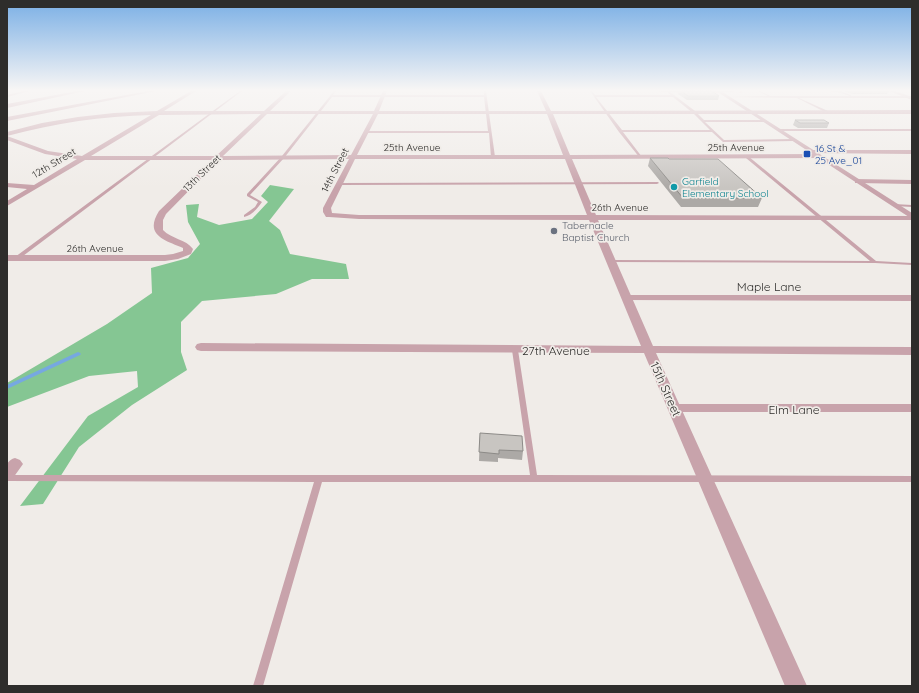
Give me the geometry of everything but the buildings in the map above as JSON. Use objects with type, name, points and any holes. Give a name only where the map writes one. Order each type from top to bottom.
[{"type":"street","points":[[7,134],[38,126],[56,123]]},
{"type":"street","name":"12th Street","points":[[7,204],[141,123]]},
{"type":"street","name":"13th Street","points":[[183,254],[188,252],[186,246],[164,236],[158,231],[156,226],[158,221],[180,193],[254,123]]},
{"type":"street","name":"14th Street","points":[[329,215],[327,208],[371,123]]},
{"type":"street","name":"15th Street","points":[[554,123],[567,157],[612,261],[627,301],[796,686]]},
{"type":"street","points":[[768,123],[912,217]]},
{"type":"street","name":"25th Avenue","points":[[7,138],[47,153],[84,158],[820,156]]},
{"type":"street","points":[[813,152],[912,152]]},
{"type":"street","points":[[858,182],[912,182]]},
{"type":"street","points":[[7,185],[34,187]]},
{"type":"street","name":"26th Avenue","points":[[329,215],[359,218],[912,217]]},
{"type":"street","name":"26th Avenue","points":[[12,258],[165,258],[183,254]]},
{"type":"street","points":[[7,265],[12,258]]},
{"type":"street","name":"Maple Lane","points":[[627,301],[912,298]]},
{"type":"street","name":"Maple Lane","points":[[627,301],[912,304]]},
{"type":"street","name":"27th Avenue","points":[[201,347],[515,350],[912,351]]},
{"type":"street","name":"Elm Lane","points":[[675,408],[912,408]]},
{"type":"lane","points":[[12,258],[197,123]]},
{"type":"lane","points":[[245,216],[256,208],[260,202],[248,195],[283,157],[308,123]]},
{"type":"lane","points":[[489,123],[493,157]]},
{"type":"lane","points":[[615,123],[640,157]]},
{"type":"lane","points":[[707,123],[723,141],[794,140]]},
{"type":"lane","points":[[620,131],[714,130]]},
{"type":"lane","points":[[778,130],[912,130]]},
{"type":"lane","points":[[366,132],[490,132]]},
{"type":"lane","points":[[747,157],[875,262]]},
{"type":"lane","points":[[339,184],[657,183]]},
{"type":"lane","points":[[895,205],[912,206]]},
{"type":"lane","points":[[612,261],[875,262],[912,264]]},
{"type":"lane","points":[[515,350],[534,479]]},
{"type":"lane","points":[[7,478],[912,480]]},
{"type":"lane","points":[[258,686],[319,479]]},
{"type":"green space","points":[[270,185],[294,189],[269,221],[280,230],[290,254],[346,264],[349,279],[312,279],[276,294],[202,301],[181,322],[181,352],[187,370],[132,405],[79,447],[43,504],[20,506],[88,416],[138,387],[137,371],[89,376],[7,407],[7,383],[107,324],[152,293],[151,268],[188,258],[200,244],[188,222],[186,205],[199,204],[197,217],[219,225],[252,219],[268,202],[261,196]]},
{"type":"waterway","points":[[7,387],[78,354]]},
{"type":"place","name":"16 St & 25 Ave_01","points":[[807,154]]},
{"type":"place","name":"Garfield Elementary School","points":[[674,187]]},
{"type":"place","name":"Tabernacle Baptist Church","points":[[554,231]]}]
